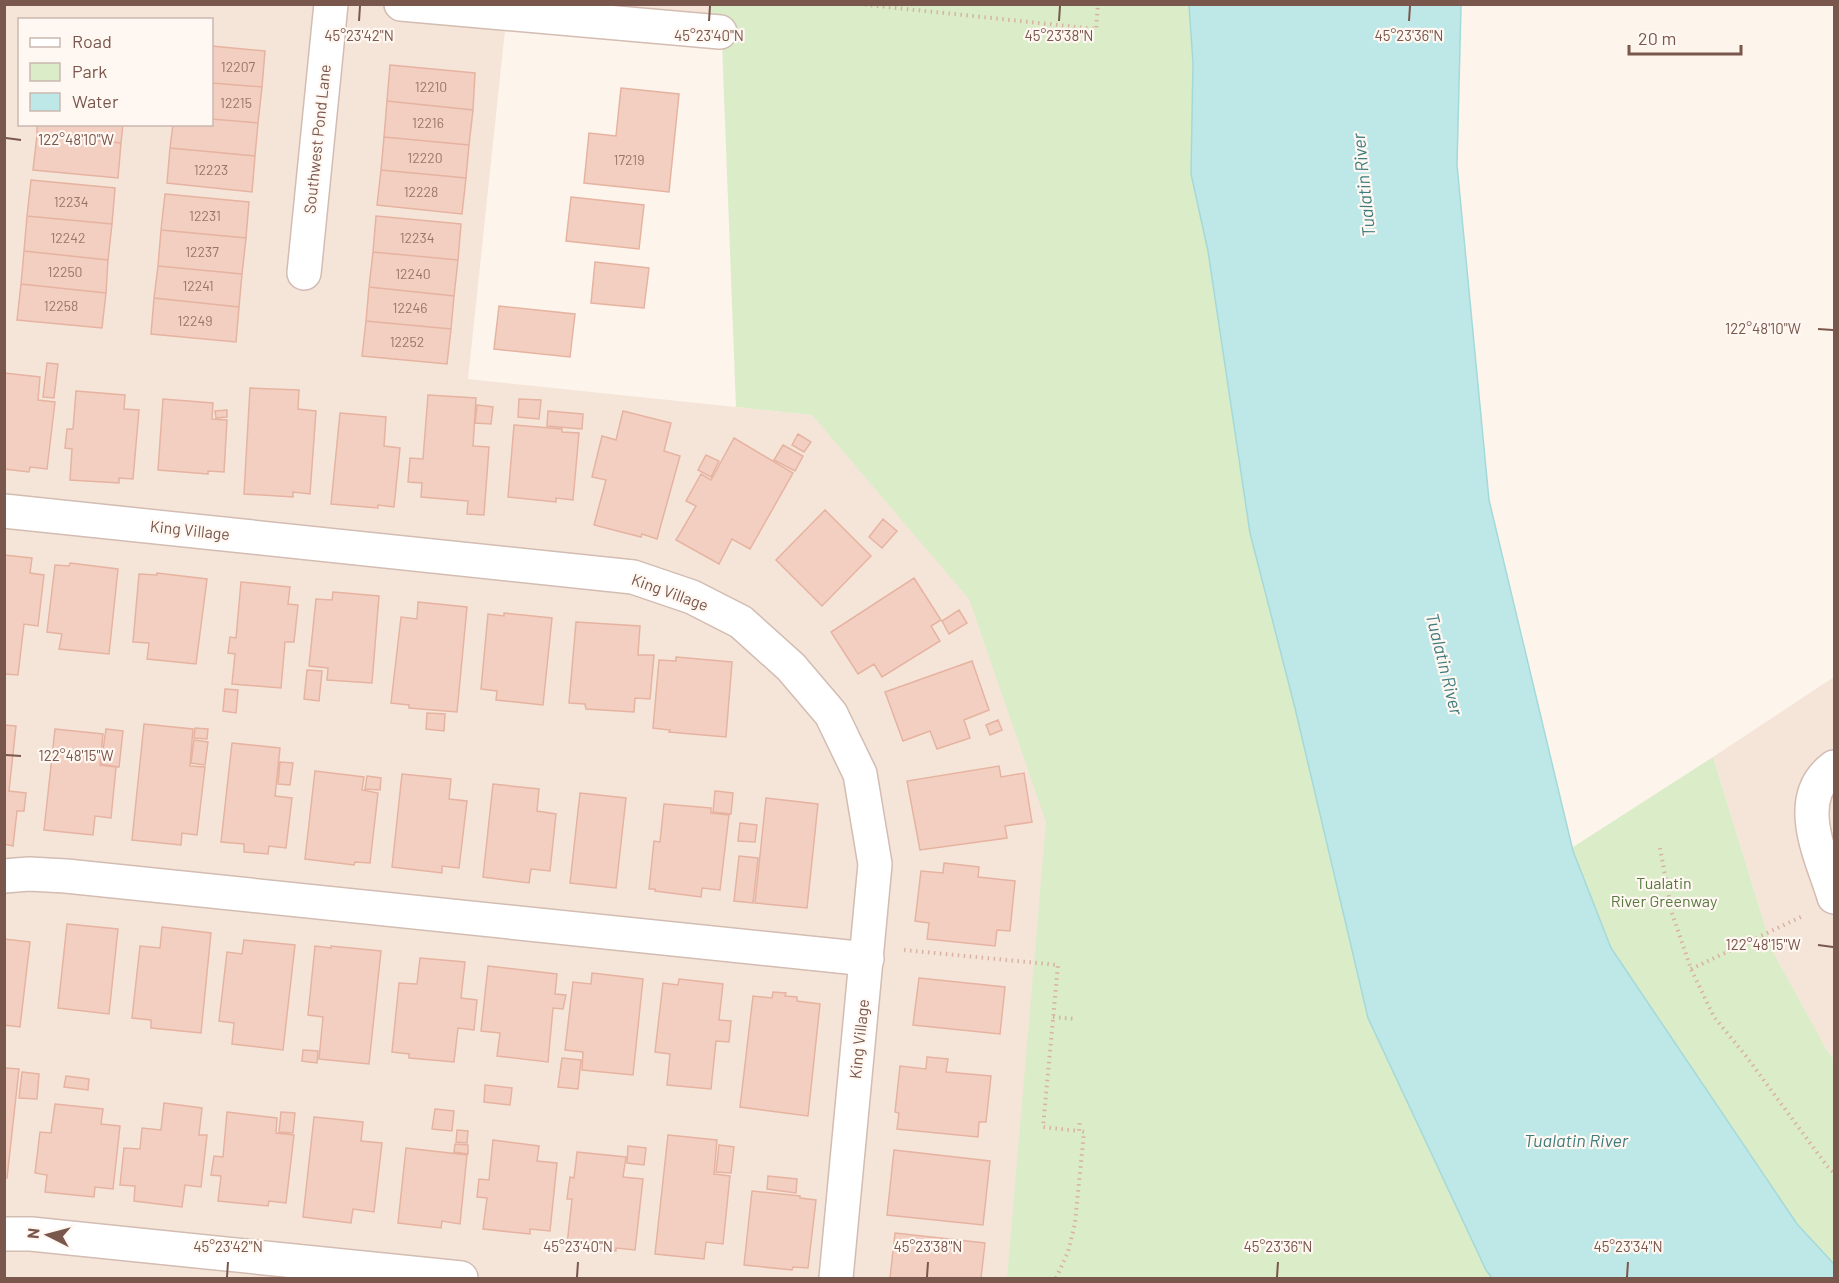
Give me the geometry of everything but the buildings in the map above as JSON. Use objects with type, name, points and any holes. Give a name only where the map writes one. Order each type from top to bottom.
[{"type":"street","name":"Southwest Pond Lane","points":[[304,273],[331,4]]},
{"type":"street","points":[[401,4],[720,33]]},
{"type":"street","name":"King Village","points":[[4,511],[633,576],[692,597],[741,622],[791,667],[831,714],[860,774],[875,864],[836,1278]]},
{"type":"street","points":[[1824,905],[1811,825],[1811,811],[1816,790],[1827,773],[1834,767]]},
{"type":"street","points":[[4,876],[29,874],[66,876],[868,953]]},
{"type":"street","points":[[4,1234],[31,1234],[390,1275],[461,1278]]},
{"type":"path","points":[[859,4],[1096,29],[1098,4]]},
{"type":"path","points":[[1660,848],[1672,914],[1691,969],[1714,1017],[1834,1173]]},
{"type":"path","points":[[1691,969],[1824,905]]},
{"type":"path","points":[[868,953],[1058,965],[1043,1127],[1084,1132],[1075,1223],[1068,1252],[1056,1278]]},
{"type":"path","points":[[1053,1017],[1076,1020]]},
{"type":"path","points":[[1079,1131],[1080,1119]]},
{"type":"shaded area","points":[[5,4],[711,4],[710,14],[725,16],[722,42],[506,21],[468,379],[1215,457],[1468,1278],[5,1278]]},
{"type":"shaded area","points":[[1834,677],[1834,1059],[1773,952],[1713,757]]},
{"type":"green space","points":[[711,4],[1189,5],[1193,63],[1191,174],[1208,251],[1250,533],[1295,708],[1368,1018],[1486,1270],[1492,1278],[1007,1278],[1046,822],[969,599],[812,415],[736,407],[722,42],[724,16],[710,14]]},
{"type":"green space","name":"Tualatin River Greenway","points":[[1713,757],[1773,952],[1834,1059],[1834,1278],[1781,1235],[1556,858]]},
{"type":"water","name":"Tualatin River","points":[[1189,5],[1461,5],[1457,165],[1489,500],[1573,851],[1611,948],[1797,1224],[1834,1264],[1834,1278],[1492,1278],[1486,1270],[1368,1018],[1295,708],[1250,533],[1208,251],[1191,174],[1193,63]]}]
